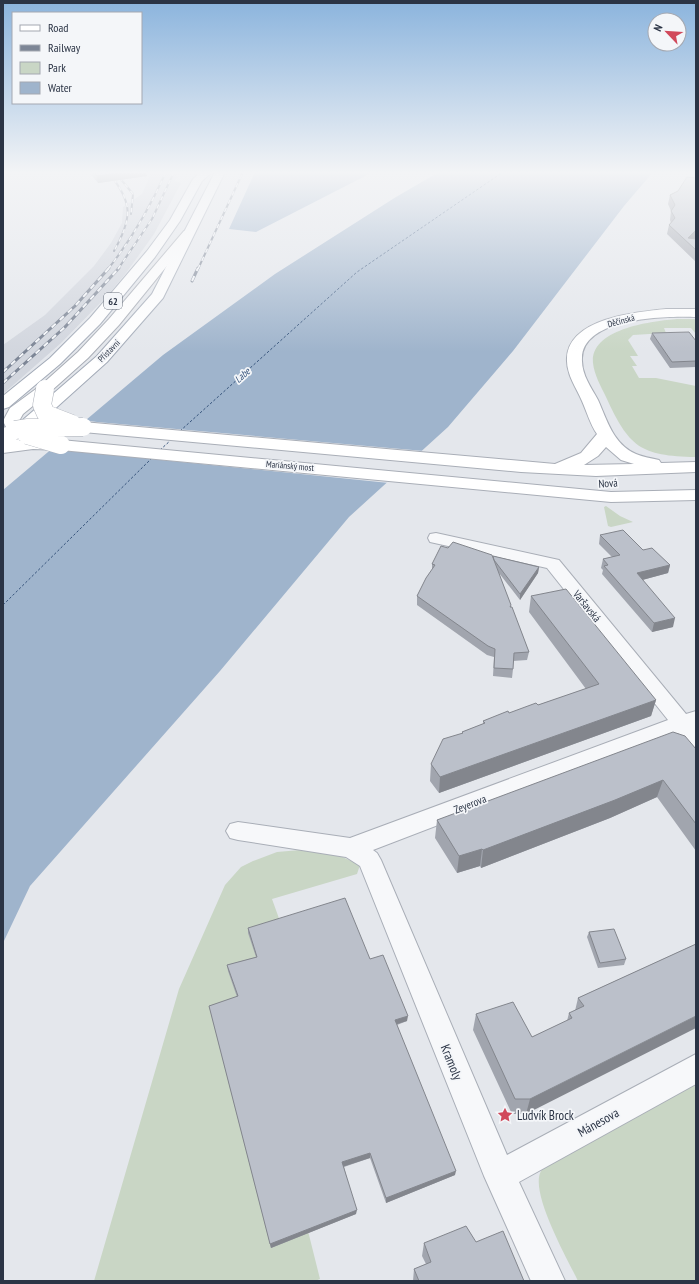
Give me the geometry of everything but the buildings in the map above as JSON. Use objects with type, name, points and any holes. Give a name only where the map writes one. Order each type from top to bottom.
[{"type":"street","name":"Přístavní","points":[[3,404],[55,362],[95,321],[120,292],[167,232]]},
{"type":"street","name":"Přístavní","points":[[138,293],[161,254],[170,232]]},
{"type":"street","name":"Přístavní","points":[[45,389],[83,355],[138,293],[188,233]]},
{"type":"street","name":"Přístavní","points":[[3,447],[102,359],[134,324],[158,295],[188,233]]},
{"type":"street","name":"Děčínská","points":[[667,469],[626,456],[604,436],[577,372],[575,352],[585,337],[606,324],[650,314],[696,314]]},
{"type":"street","name":"Mariánský most","points":[[45,389],[41,401],[43,411],[82,428]]},
{"type":"street","points":[[9,431],[13,415],[26,402],[45,389]]},
{"type":"street","name":"Mariánský most","points":[[9,431],[28,428],[82,428],[521,467]]},
{"type":"street","name":"Mariánský most","points":[[9,431],[61,445]]},
{"type":"street","points":[[553,468],[577,463],[597,449],[604,436]]},
{"type":"street","name":"Mariánský most","points":[[3,447],[33,444],[61,445],[520,488]]},
{"type":"street","name":"Nová","points":[[521,467],[596,471],[696,467]]},
{"type":"street","name":"Nová","points":[[520,488],[669,479],[696,473]]},
{"type":"street","points":[[520,488],[611,497],[696,495]]},
{"type":"street","name":"Varšavská","points":[[436,538],[553,564],[689,721],[696,741]]},
{"type":"street","name":"Zeyerova","points":[[238,831],[351,848],[689,721]]},
{"type":"street","name":"Kramoly","points":[[351,848],[369,860],[500,1176],[548,1281]]},
{"type":"street","name":"Mánesova","points":[[500,1176],[696,1068]]},
{"type":"shaded area","points":[[117,232],[155,232],[126,273],[107,296],[61,343],[3,394],[3,345],[45,315],[94,266]]},
{"type":"green space","points":[[677,319],[696,319],[696,334],[691,328],[664,328],[666,333],[633,335],[628,340],[638,356],[630,356],[637,366],[632,366],[639,378],[656,378],[696,386],[696,457],[677,456],[649,451],[630,438],[614,414],[598,380],[593,363],[595,351],[602,342],[612,334],[640,325]]},
{"type":"green space","points":[[606,506],[620,516],[633,522],[611,527],[608,526],[604,507]]},
{"type":"green space","points":[[312,849],[338,855],[360,865],[357,874],[272,899],[281,924],[257,962],[239,1002],[308,1231],[320,1279],[315,1281],[94,1281],[179,989],[225,885],[241,867],[253,861],[277,852]]},
{"type":"green space","points":[[696,1084],[696,1281],[578,1281],[551,1226],[545,1209],[540,1194],[539,1181],[541,1171],[549,1162]]},
{"type":"water","name":"Labe","points":[[341,232],[604,232],[513,351],[448,427],[349,517],[220,671],[30,886],[3,943],[3,490],[163,355],[275,274]]},
{"type":"pier","points":[[83,420],[424,451],[389,483],[72,451],[62,437],[65,437]]},
{"type":"ferry route","points":[[180,431],[357,272],[416,232]]},
{"type":"ferry route","points":[[160,450],[171,440]]},
{"type":"ferry route","points":[[3,605],[152,458]]},
{"type":"railway","points":[[114,251],[124,232]]},
{"type":"railway","points":[[108,269],[134,232]]},
{"type":"railway","points":[[118,269],[143,232]]},
{"type":"railway","points":[[198,269],[215,232]]},
{"type":"railway","points":[[3,372],[75,306],[109,268]]},
{"type":"railway","points":[[3,383],[65,327],[119,268]]},
{"type":"railway","points":[[192,281],[198,268]]},
{"type":"place","name":"Ludvík Brock","points":[[505,1115]]}]
